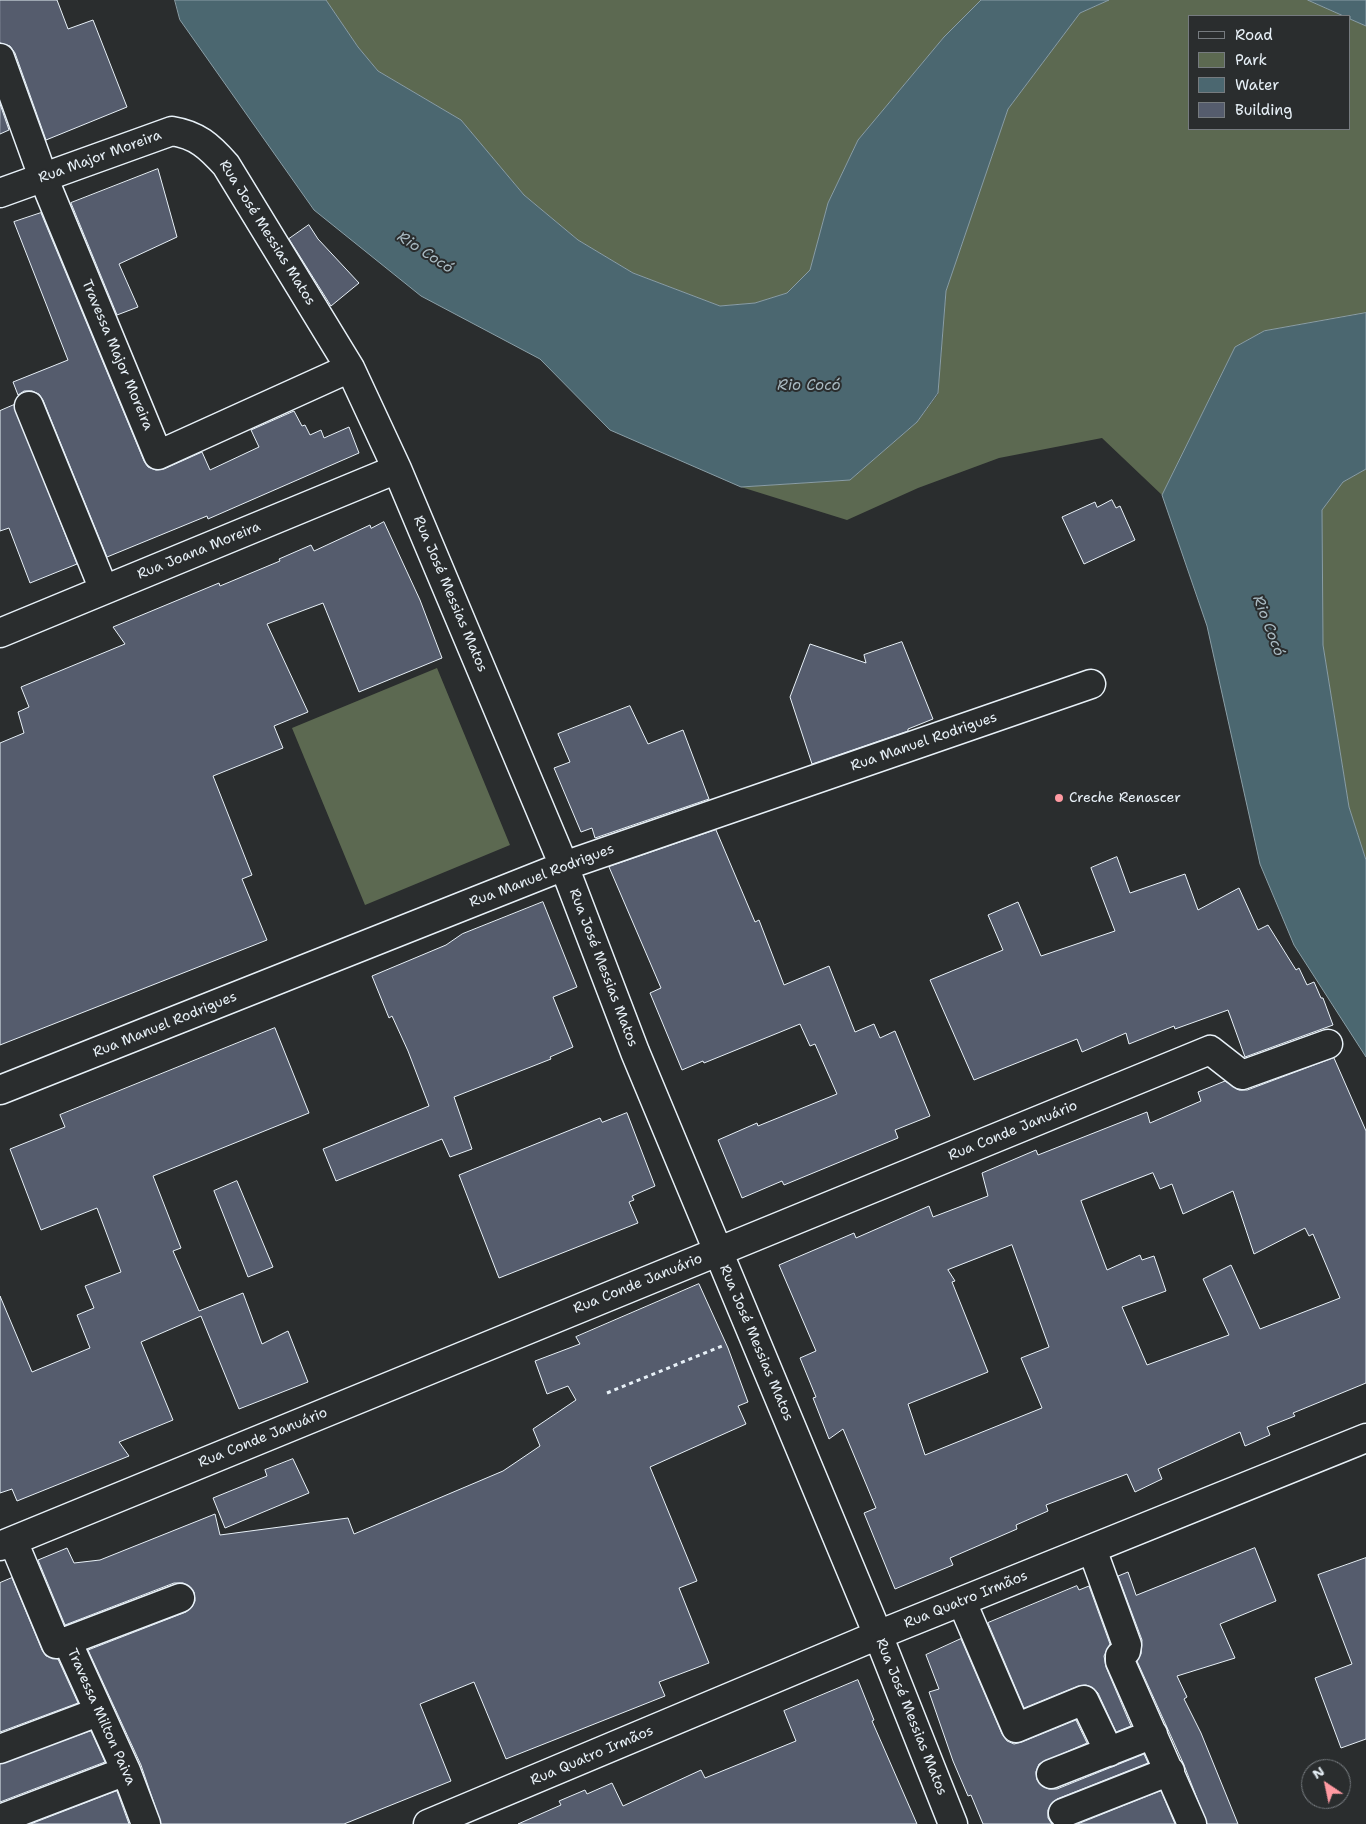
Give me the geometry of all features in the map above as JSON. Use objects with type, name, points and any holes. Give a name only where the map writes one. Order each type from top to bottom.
[{"type":"street","name":"Travessa Major Moreira","points":[[0,58],[43,177],[158,455],[350,368]]},
{"type":"street","name":"Rua Major Moreira","points":[[0,193],[172,131],[191,135],[201,140]]},
{"type":"street","name":"Rua José Messias Matos","points":[[201,140],[226,165],[350,368],[398,469],[564,866],[634,1052],[878,1636],[953,1824]]},
{"type":"street","points":[[29,406],[104,590]]},
{"type":"street","name":"Rua Joana Moreira","points":[[0,633],[398,469]]},
{"type":"street","name":"Rua Manuel Rodrigues","points":[[0,1090],[564,866],[1091,684]]},
{"type":"street","name":"Rua Conde Januário","points":[[6,1543],[1210,1050],[1242,1074],[1328,1044]]},
{"type":"street","name":"Rua Quatro Irmãos","points":[[428,1824],[878,1636],[1366,1438]]},
{"type":"street","name":"Travessa Milton Paiva","points":[[6,1543],[56,1644],[67,1641],[126,1771],[146,1824]]},
{"type":"street","points":[[1092,1549],[1127,1645],[1126,1651],[1120,1656],[1120,1661],[1154,1734],[1192,1824]]},
{"type":"street","points":[[67,1641],[180,1598]]},
{"type":"street","points":[[962,1602],[1016,1728],[1084,1700],[1109,1752]]},
{"type":"street","points":[[0,1749],[98,1712]]},
{"type":"street","points":[[1051,1774],[1154,1734]]},
{"type":"street","points":[[0,1819],[126,1771]]},
{"type":"street","points":[[1063,1813],[1170,1771]]},
{"type":"path","points":[[607,1393],[752,1333]]},
{"type":"green space","points":[[326,0],[981,0],[944,37],[858,140],[828,203],[810,270],[787,293],[755,303],[720,306],[633,273],[578,240],[524,195],[461,120],[378,71],[358,47]]},
{"type":"green space","points":[[1109,0],[1308,0],[1342,15],[1188,15],[1188,130],[1351,130],[1351,19],[1366,26],[1366,313],[1264,331],[1235,347],[1162,495],[1102,438],[999,458],[918,488],[847,520],[741,487],[850,480],[917,422],[938,394],[946,291],[1008,109],[1080,13]]},
{"type":"green space","points":[[1366,469],[1366,860],[1349,807],[1323,645],[1322,510],[1343,482]]},
{"type":"green space","points":[[437,668],[510,845],[365,905],[292,728]]},
{"type":"water","name":"Rio Cocó","points":[[175,0],[326,0],[358,47],[378,71],[461,120],[524,195],[578,240],[633,273],[720,306],[755,303],[787,293],[810,270],[828,203],[858,140],[944,37],[981,0],[1109,0],[1080,13],[1008,109],[946,291],[938,393],[917,422],[850,480],[741,487],[610,430],[540,359],[421,296],[314,210],[180,20]]},
{"type":"water","points":[[1308,0],[1366,0],[1366,26],[1351,19],[1351,15],[1342,15]]},
{"type":"water","name":"Rio Cocó","points":[[1366,313],[1366,469],[1343,482],[1322,510],[1323,645],[1349,807],[1366,860],[1366,1057],[1294,945],[1260,864],[1207,626],[1162,495],[1235,347],[1264,331]]},
{"type":"building","points":[[0,0],[57,0],[68,29],[93,20],[127,107],[46,140],[15,53],[10,46],[0,43]]},
{"type":"building","points":[[0,104],[9,130],[0,134]]},
{"type":"building","points":[[158,169],[177,237],[119,264],[138,307],[117,315],[71,203]]},
{"type":"building","points":[[41,213],[148,467],[156,470],[164,469],[202,452],[210,470],[259,447],[251,430],[294,411],[302,426],[305,425],[310,435],[321,430],[324,438],[349,427],[359,453],[208,519],[207,516],[107,557],[43,400],[39,394],[32,391],[24,391],[18,395],[13,382],[68,360],[14,222]]},
{"type":"building","points":[[309,225],[318,239],[359,283],[331,306],[289,239]]},
{"type":"building","points":[[14,405],[77,564],[30,583],[9,528],[0,531],[0,411]]},
{"type":"building","points":[[1112,500],[1116,508],[1120,506],[1135,540],[1084,564],[1062,517],[1095,502],[1097,507]]},
{"type":"building","points":[[384,522],[420,600],[442,658],[359,692],[323,603],[267,624],[308,712],[274,726],[283,748],[213,776],[252,875],[242,879],[267,940],[0,1045],[0,743],[24,733],[18,712],[29,707],[21,687],[125,644],[113,627],[219,583],[220,586],[280,561],[279,559],[311,545],[314,551],[370,525],[371,528]]},
{"type":"building","points":[[902,642],[933,719],[908,729],[908,731],[812,764],[790,697],[810,644],[866,663],[864,655]]},
{"type":"building","points":[[630,706],[648,744],[683,730],[709,799],[595,838],[592,828],[581,832],[554,768],[570,762],[558,734]]},
{"type":"building","points":[[716,830],[755,922],[759,920],[784,985],[829,966],[855,1032],[874,1024],[880,1038],[895,1031],[930,1116],[895,1130],[898,1138],[784,1185],[782,1181],[742,1198],[718,1140],[757,1123],[758,1126],[837,1094],[815,1044],[810,1046],[800,1024],[682,1070],[650,993],[661,988],[609,867]]},
{"type":"building","points":[[1117,857],[1130,893],[1185,874],[1198,910],[1239,888],[1258,930],[1268,925],[1296,970],[1299,968],[1307,985],[1314,982],[1321,998],[1323,998],[1333,1025],[1245,1057],[1228,1010],[1175,1029],[1174,1026],[1129,1044],[1126,1033],[1082,1052],[1077,1039],[974,1080],[930,980],[1003,950],[988,915],[1018,902],[1041,956],[1115,931],[1091,868]]},
{"type":"building","points":[[543,902],[577,987],[553,997],[573,1047],[550,1057],[551,1059],[454,1097],[472,1149],[450,1157],[442,1139],[336,1181],[323,1149],[429,1106],[408,1051],[392,1016],[389,1018],[372,976],[446,945],[462,934]]},
{"type":"building","points":[[275,1028],[309,1113],[153,1176],[181,1248],[173,1251],[199,1311],[243,1293],[262,1344],[288,1331],[308,1382],[239,1409],[201,1316],[141,1342],[173,1420],[119,1442],[129,1456],[17,1501],[12,1489],[0,1493],[0,1296],[32,1372],[90,1348],[77,1315],[94,1308],[85,1286],[121,1272],[97,1208],[41,1230],[10,1149],[65,1127],[60,1115]]},
{"type":"building","points":[[1334,1058],[1366,1131],[1366,1383],[1293,1413],[1295,1416],[1267,1427],[1270,1435],[1245,1446],[1240,1432],[1158,1469],[1162,1479],[1135,1492],[1127,1474],[1046,1505],[1048,1511],[1016,1525],[1017,1529],[950,1558],[953,1565],[895,1589],[864,1513],[876,1508],[843,1429],[829,1439],[813,1398],[816,1397],[800,1358],[816,1351],[779,1265],[854,1233],[856,1238],[929,1206],[933,1217],[988,1196],[982,1173],[1036,1150],[1038,1155],[1147,1112],[1150,1123],[1201,1101],[1198,1092],[1225,1081],[1239,1090],[1247,1090]],"holes":[[[1153,1173],[1160,1189],[1172,1184],[1183,1214],[1233,1191],[1254,1254],[1305,1228],[1309,1236],[1313,1234],[1340,1298],[1260,1329],[1231,1265],[1203,1279],[1229,1335],[1147,1365],[1122,1307],[1166,1291],[1154,1256],[1142,1260],[1140,1255],[1107,1270],[1081,1201]],[[1012,1245],[1049,1347],[1021,1358],[1042,1408],[925,1455],[908,1404],[988,1372],[952,1282],[955,1281],[948,1270]]]},
{"type":"building","points":[[627,1113],[655,1186],[632,1196],[634,1200],[629,1202],[638,1223],[499,1278],[459,1175],[600,1118],[602,1122]]},
{"type":"building","points":[[237,1181],[273,1267],[248,1277],[214,1191]]},
{"type":"building","points":[[699,1284],[728,1348],[748,1402],[738,1406],[746,1424],[650,1467],[697,1581],[679,1588],[709,1663],[659,1682],[665,1696],[506,1759],[474,1682],[420,1704],[451,1781],[344,1824],[161,1824],[141,1765],[88,1650],[186,1612],[195,1601],[194,1592],[183,1583],[174,1583],[65,1625],[38,1560],[67,1548],[74,1563],[100,1560],[215,1514],[220,1535],[348,1518],[354,1534],[503,1471],[540,1446],[533,1429],[576,1400],[568,1386],[547,1394],[535,1361],[580,1344],[576,1337]]},
{"type":"building","points":[[293,1459],[309,1493],[225,1528],[213,1498],[267,1476],[265,1470]]},
{"type":"building","points":[[1255,1548],[1276,1601],[1220,1624],[1235,1658],[1177,1676],[1187,1697],[1184,1699],[1201,1733],[1238,1824],[1207,1824],[1184,1765],[1137,1661],[1141,1654],[1142,1640],[1118,1576],[1128,1572],[1136,1595]]},
{"type":"building","points":[[1366,1558],[1366,1739],[1341,1748],[1315,1678],[1352,1664],[1318,1575]]},
{"type":"building","points":[[12,1578],[42,1650],[46,1656],[58,1659],[78,1703],[0,1732],[0,1583]]},
{"type":"building","points":[[1077,1586],[1079,1590],[1089,1586],[1110,1644],[1104,1656],[1106,1667],[1131,1726],[1116,1732],[1098,1693],[1086,1685],[1078,1686],[1024,1708],[988,1623]]},
{"type":"building","points":[[961,1639],[1002,1734],[1007,1741],[1014,1744],[1022,1742],[1076,1720],[1087,1743],[1039,1764],[1036,1772],[1037,1780],[1042,1786],[1049,1789],[1057,1789],[1144,1754],[1148,1763],[1057,1799],[1048,1810],[1048,1818],[1052,1824],[983,1824],[971,1795],[968,1796],[953,1761],[929,1692],[939,1689],[926,1655]]},
{"type":"building","points":[[858,1680],[874,1720],[872,1721],[917,1824],[518,1824],[561,1805],[559,1801],[585,1790],[587,1794],[612,1783],[623,1806],[701,1770],[705,1778],[796,1741],[784,1711]]},
{"type":"building","points":[[91,1731],[105,1762],[0,1802],[0,1764]]},
{"type":"building","points":[[117,1791],[129,1824],[31,1824]]},
{"type":"building","points":[[1161,1791],[1175,1824],[1078,1824]]},
{"type":"place","name":"Creche Renascer","points":[[1059,798]]}]
